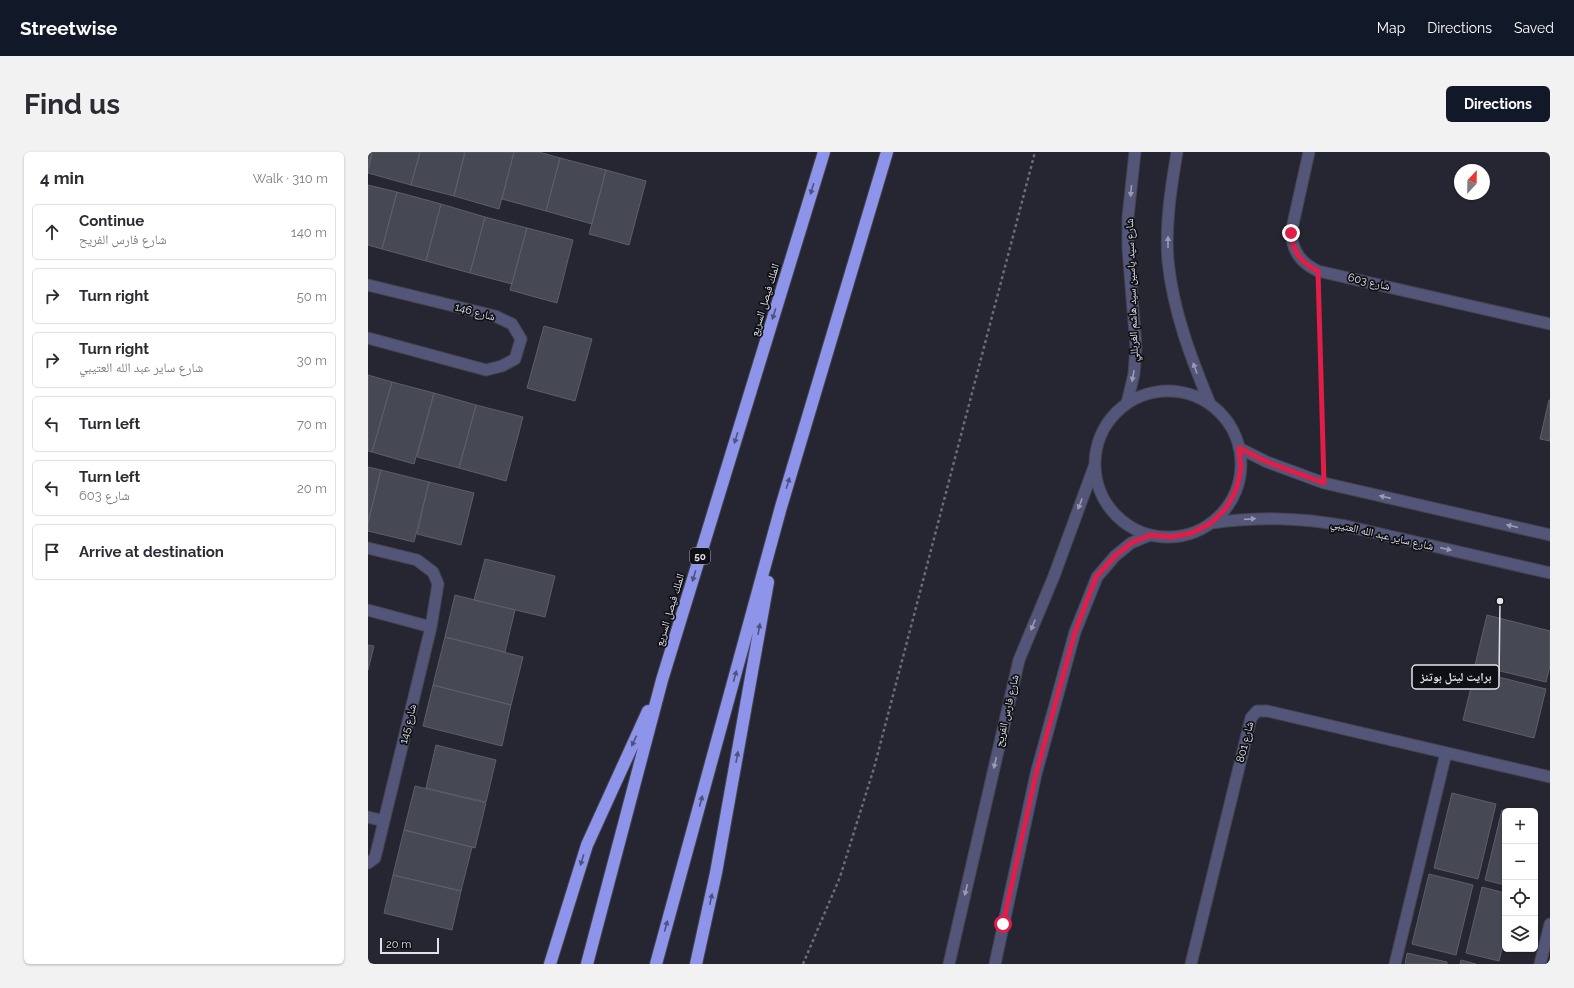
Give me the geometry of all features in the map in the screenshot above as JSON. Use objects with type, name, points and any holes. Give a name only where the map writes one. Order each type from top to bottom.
[{"type":"highway","name":"الملك فيصل السريع","points":[[587,964],[662,680],[824,152]]},
{"type":"highway","points":[[656,964],[781,508],[887,152]]},
{"type":"highway","points":[[696,964],[716,873],[781,508]]},
{"type":"highway","points":[[550,964],[587,845],[662,680]]},
{"type":"street","name":"شارع سيد ياسين سيد هاشم الغربللي","points":[[1126,403],[1134,374],[1136,346],[1128,249],[1130,201],[1135,152]]},
{"type":"street","points":[[1177,152],[1168,223],[1168,260],[1172,289],[1187,346],[1210,404]]},
{"type":"street","name":"شارع 603","points":[[1309,152],[1291,233],[1292,244],[1296,253],[1309,267],[1318,271],[1550,324]]},
{"type":"street","name":"شارع 146","points":[[368,285],[495,316],[512,324],[521,339],[515,359],[502,366],[486,370],[368,338]]},
{"type":"street","points":[[1168,390],[1190,394],[1210,404],[1229,423],[1239,448],[1241,469],[1236,490],[1226,508],[1211,523],[1192,533],[1171,537],[1150,535],[1128,525],[1111,510],[1099,490],[1094,467],[1097,443],[1109,420],[1126,403],[1146,394],[1168,390]]},
{"type":"street","points":[[1239,448],[1267,462],[1324,483],[1550,535]]},
{"type":"street","name":"شارع فارس الفريح","points":[[949,964],[1019,660],[1054,576],[1094,467]]},
{"type":"street","name":"شارع ساير عبد الله العتيبي","points":[[1211,523],[1261,518],[1317,521],[1346,526],[1550,573]]},
{"type":"street","points":[[995,964],[1036,774],[1075,632],[1096,577],[1115,556],[1131,543],[1150,535]]},
{"type":"street","name":"شارع 145","points":[[368,548],[417,560],[433,572],[438,584],[431,627],[384,821],[374,858],[368,863]]},
{"type":"street","points":[[368,610],[431,627]]},
{"type":"street","name":"شارع 801","points":[[1191,964],[1251,718],[1257,711],[1267,711],[1446,754],[1550,777]]},
{"type":"street","points":[[1395,964],[1446,754]]},
{"type":"street","points":[[368,817],[384,821]]},
{"type":"street","points":[[1540,964],[1550,924]]},
{"type":"path","points":[[803,964],[840,877],[874,768],[1035,152]]},
{"type":"path","points":[[1318,271],[1324,483]]},
{"type":"building","points":[[368,152],[372,152],[368,168]]},
{"type":"building","points":[[372,152],[420,152],[411,185],[368,173]]},
{"type":"building","points":[[420,152],[465,152],[454,196],[411,185]]},
{"type":"building","points":[[465,152],[514,152],[499,209],[454,196]]},
{"type":"building","points":[[514,152],[539,152],[560,158],[546,211],[502,199]]},
{"type":"building","points":[[560,158],[606,170],[592,224],[546,211]]},
{"type":"building","points":[[606,170],[646,181],[629,245],[589,234]]},
{"type":"building","points":[[368,185],[397,192],[382,249],[368,245]]},
{"type":"building","points":[[397,192],[441,204],[426,261],[382,249]]},
{"type":"building","points":[[441,204],[485,217],[470,273],[426,261]]},
{"type":"building","points":[[485,217],[527,228],[512,284],[470,273]]},
{"type":"building","points":[[527,228],[573,240],[557,303],[510,290]]},
{"type":"building","points":[[544,326],[592,339],[575,401],[527,388]]},
{"type":"building","points":[[368,375],[392,382],[372,452],[368,451]]},
{"type":"building","points":[[392,382],[434,393],[414,464],[372,452]]},
{"type":"building","points":[[434,393],[476,405],[459,468],[417,457]]},
{"type":"building","points":[[1550,400],[1550,441],[1540,439]]},
{"type":"building","points":[[476,405],[523,417],[506,481],[459,468]]},
{"type":"building","points":[[368,467],[381,470],[368,523]]},
{"type":"building","points":[[381,470],[429,482],[414,542],[368,531],[368,523]]},
{"type":"building","points":[[429,482],[474,493],[461,545],[417,534]]},
{"type":"building","points":[[485,559],[555,576],[545,617],[474,600]]},
{"type":"building","points":[[455,595],[515,610],[505,652],[445,637]]},
{"type":"building","points":[[1487,615],[1550,631],[1550,666],[1546,682],[1475,665]]},
{"type":"building","points":[[445,637],[523,657],[511,705],[433,685]]},
{"type":"building","points":[[368,645],[374,646],[368,670]]},
{"type":"building","points":[[1475,671],[1546,689],[1534,738],[1463,720]]},
{"type":"building","points":[[433,685],[511,705],[502,746],[423,726]]},
{"type":"building","points":[[436,745],[496,760],[486,802],[426,788]]},
{"type":"building","points":[[415,786],[486,803],[475,848],[404,830]]},
{"type":"building","points":[[1452,793],[1496,804],[1478,879],[1434,868]]},
{"type":"building","points":[[1502,810],[1502,884],[1485,880]]},
{"type":"building","points":[[404,830],[472,847],[461,891],[393,875]]},
{"type":"building","points":[[1429,874],[1473,885],[1456,955],[1412,944]]},
{"type":"building","points":[[393,875],[461,891],[452,930],[384,913]]},
{"type":"building","points":[[1482,887],[1502,892],[1502,948],[1499,961],[1466,953]]},
{"type":"building","points":[[1407,953],[1447,962],[1447,964],[1405,964]]},
{"type":"building","points":[[1461,960],[1476,964],[1460,964]]},
{"type":"place","name":"برايت ليتل بوتنز","points":[[1500,601]]},
{"type":"route","points":[[1003,924],[1036,774],[1075,632],[1096,577],[1115,556],[1131,543],[1150,535],[1171,537],[1192,533],[1211,523],[1226,508],[1236,490],[1241,469],[1239,448],[1295,474],[1324,483],[1318,271],[1309,267],[1296,253],[1292,244],[1291,233]]}]
